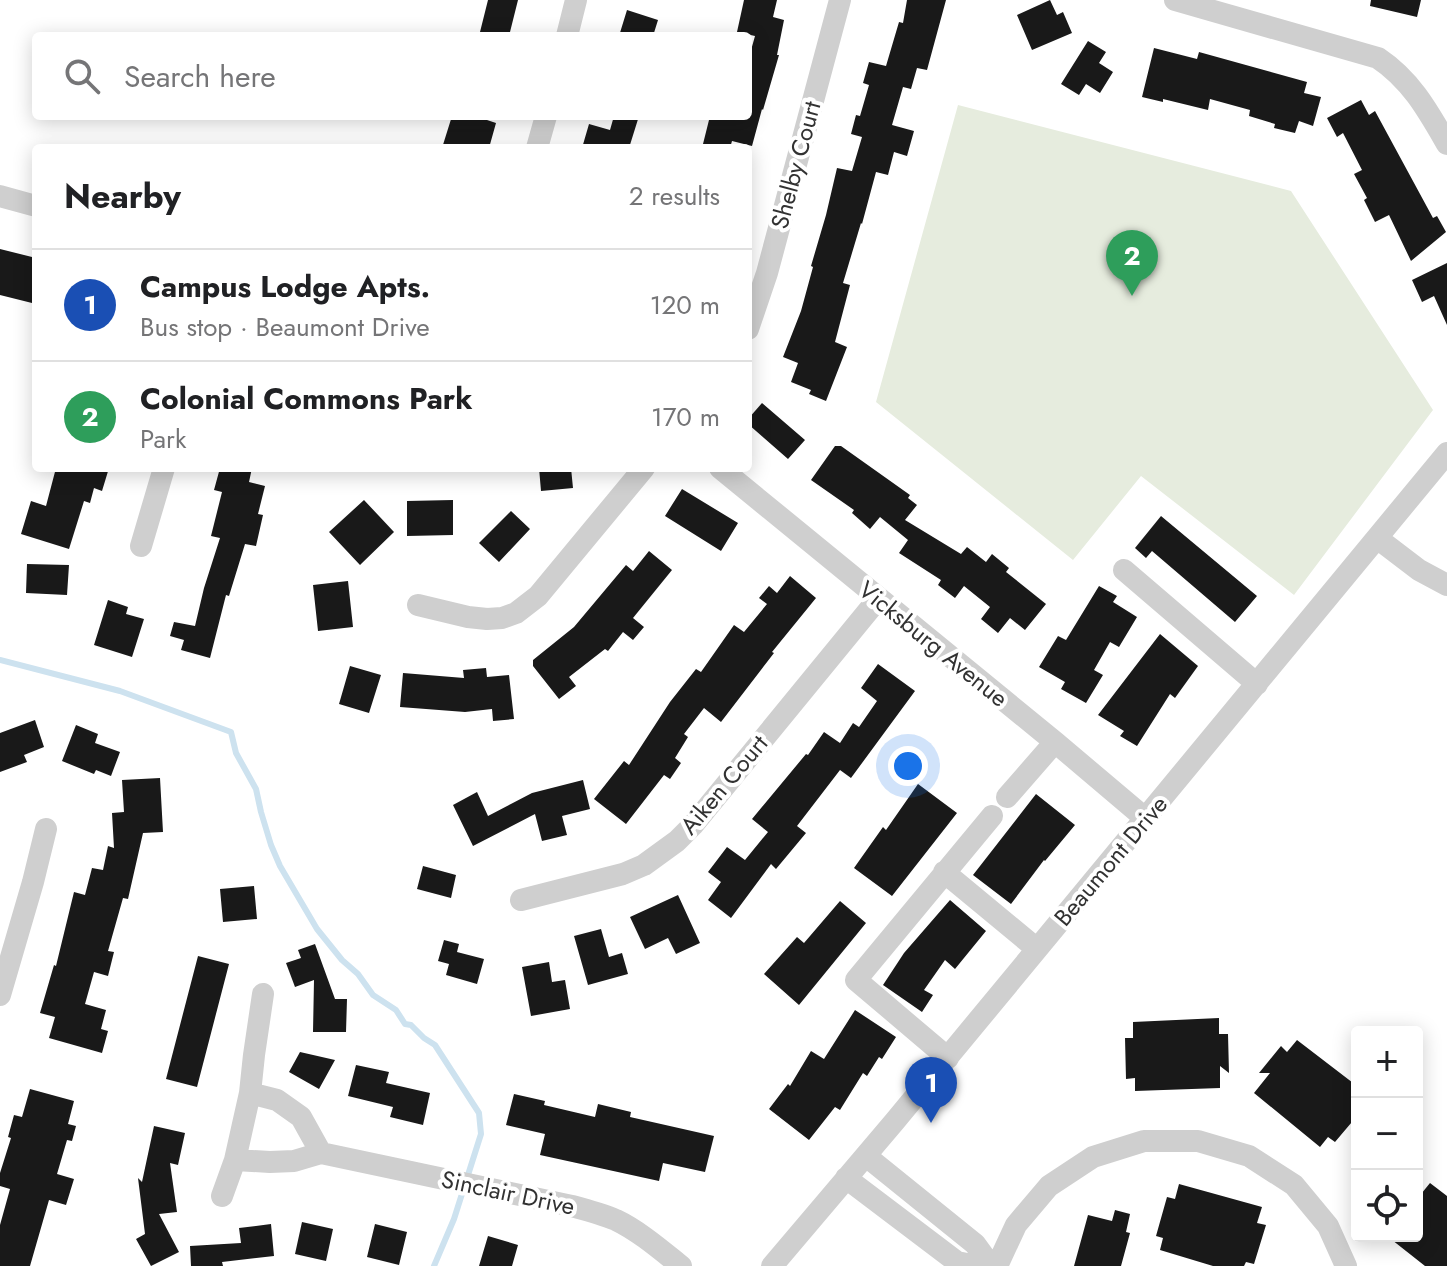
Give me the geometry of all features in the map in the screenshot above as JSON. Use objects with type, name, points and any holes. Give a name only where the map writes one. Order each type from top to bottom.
[{"type":"street","points":[[568,32],[576,0]]},
{"type":"street","name":"Shelby Court","points":[[752,317],[767,273],[840,0]]},
{"type":"street","points":[[1175,0],[1378,58],[1404,77],[1447,144]]},
{"type":"street","points":[[538,144],[545,120]]},
{"type":"street","points":[[0,196],[32,205]]},
{"type":"street","name":"Beaumont Drive","points":[[772,1266],[948,1058],[1447,453]]},
{"type":"street","points":[[141,546],[163,472]]},
{"type":"street","points":[[418,605],[487,619],[516,613],[538,596],[641,472]]},
{"type":"street","name":"Vicksburg Avenue","points":[[725,472],[1146,819]]},
{"type":"street","points":[[1377,538],[1419,570],[1447,585]]},
{"type":"street","points":[[1124,570],[1257,684]]},
{"type":"street","name":"Aiken Court","points":[[521,900],[623,874],[644,865],[677,841],[878,599]]},
{"type":"street","points":[[1007,797],[1055,742]]},
{"type":"street","points":[[948,1058],[856,980],[992,816]]},
{"type":"street","points":[[0,995],[46,829]]},
{"type":"street","points":[[944,872],[1037,949]]},
{"type":"street","points":[[222,1196],[235,1160],[250,1093],[263,994]]},
{"type":"street","points":[[250,1093],[277,1100],[301,1117],[321,1153]]},
{"type":"street","points":[[866,1156],[975,1244],[994,1266],[1016,1225],[1049,1186],[1093,1157],[1144,1141],[1198,1141],[1249,1156],[1294,1185],[1328,1226],[1346,1266]]},
{"type":"street","name":"Sinclair Drive","points":[[235,1160],[294,1161],[321,1153],[572,1206],[617,1221],[681,1266]]},
{"type":"street","points":[[846,1178],[957,1262],[976,1266]]},
{"type":"street","points":[[891,1211],[893,1221],[902,1232],[944,1266]]},
{"type":"shaded area","points":[[958,105],[1291,191],[1433,410],[1294,595],[1141,476],[1073,560],[876,402]]},
{"type":"building","points":[[488,0],[518,0],[510,32],[480,32]]},
{"type":"building","points":[[744,0],[777,0],[773,17],[784,20],[779,55],[752,146],[732,141],[731,144],[703,144],[709,120],[752,120],[752,47],[755,36],[752,32],[737,32]]},
{"type":"building","points":[[907,0],[946,0],[927,70],[917,68],[911,89],[903,87],[892,125],[914,131],[907,156],[894,152],[888,175],[876,172],[843,283],[850,285],[835,342],[847,347],[826,401],[809,394],[811,390],[791,382],[798,363],[783,357],[801,311],[837,168],[852,171],[862,137],[851,134],[869,85],[863,83],[869,62],[886,66],[899,22],[903,23]]},
{"type":"building","points":[[1050,0],[1057,15],[1063,12],[1072,33],[1032,50],[1017,15]]},
{"type":"building","points":[[1371,0],[1421,0],[1417,17],[1370,6]]},
{"type":"building","points":[[627,10],[658,20],[654,32],[620,32]]},
{"type":"building","points":[[1088,41],[1106,52],[1099,63],[1113,72],[1100,93],[1086,84],[1079,95],[1061,84]]},
{"type":"building","points":[[1154,48],[1197,59],[1199,52],[1307,82],[1304,93],[1321,97],[1313,126],[1299,121],[1295,133],[1274,128],[1275,124],[1249,116],[1250,110],[1210,99],[1208,110],[1142,97]]},
{"type":"building","points":[[1361,100],[1369,115],[1375,111],[1433,218],[1437,216],[1446,232],[1411,261],[1389,215],[1375,222],[1354,174],[1362,170],[1343,133],[1337,137],[1327,118]]},
{"type":"building","points":[[451,120],[496,123],[490,144],[443,144]]},
{"type":"building","points":[[613,120],[638,120],[630,144],[583,144],[589,124],[610,130]]},
{"type":"building","points":[[0,249],[32,257],[32,303],[0,295]]},
{"type":"building","points":[[1447,263],[1447,325],[1434,296],[1422,302],[1412,280]]},
{"type":"building","points":[[762,403],[805,440],[788,459],[752,428],[752,414]]},
{"type":"building","points":[[835,446],[841,446],[910,495],[908,498],[917,505],[905,520],[961,554],[967,547],[986,562],[992,554],[1009,568],[1006,572],[1046,604],[1025,630],[1010,618],[998,633],[981,619],[990,607],[964,586],[955,598],[938,585],[941,580],[899,553],[908,540],[880,517],[870,529],[852,513],[854,510],[811,480]]},
{"type":"building","points":[[55,472],[108,472],[102,491],[94,488],[90,503],[84,501],[69,549],[21,534],[31,501],[46,506]]},
{"type":"building","points":[[219,472],[251,472],[249,482],[265,486],[258,514],[263,515],[256,546],[245,544],[229,596],[226,595],[210,658],[181,650],[184,640],[170,636],[174,622],[195,626],[220,538],[211,536],[222,492],[214,490]]},
{"type":"building","points":[[539,472],[571,472],[573,488],[541,491]]},
{"type":"building","points":[[682,489],[738,523],[721,551],[665,516]]},
{"type":"building","points":[[364,500],[394,532],[360,565],[329,532]]},
{"type":"building","points":[[453,500],[453,535],[407,536],[407,501]]},
{"type":"building","points":[[511,511],[530,529],[499,562],[479,543]]},
{"type":"building","points":[[1161,516],[1257,596],[1235,622],[1152,551],[1146,558],[1135,548]]},
{"type":"building","points":[[649,551],[672,570],[633,618],[644,627],[633,640],[623,632],[608,651],[605,649],[569,677],[576,686],[559,699],[533,666],[533,660],[574,627],[626,565],[633,571]]},
{"type":"building","points":[[27,564],[69,565],[67,595],[26,593]]},
{"type":"building","points":[[790,576],[816,598],[721,722],[704,708],[684,734],[688,737],[675,758],[681,763],[670,779],[664,775],[626,824],[594,799],[624,761],[629,765],[670,702],[696,669],[701,672],[734,625],[744,632],[767,604],[759,598],[769,586],[777,593]]},
{"type":"building","points":[[348,581],[353,627],[318,631],[313,585]]},
{"type":"building","points":[[1099,586],[1117,596],[1113,602],[1137,617],[1119,647],[1110,642],[1094,670],[1103,675],[1086,703],[1061,689],[1065,682],[1039,667],[1058,636],[1066,640]]},
{"type":"building","points":[[108,600],[128,607],[126,614],[144,619],[132,657],[94,645]]},
{"type":"building","points":[[1160,634],[1198,666],[1175,698],[1170,694],[1137,746],[1120,736],[1124,731],[1098,715]]},
{"type":"building","points":[[878,664],[915,691],[851,778],[840,770],[797,826],[806,833],[776,869],[771,864],[731,918],[708,900],[721,882],[708,872],[727,847],[745,860],[768,832],[752,819],[824,732],[840,743],[853,723],[859,727],[877,701],[861,688]]},
{"type":"building","points":[[350,666],[381,675],[369,713],[339,704]]},
{"type":"building","points":[[486,668],[487,677],[509,675],[514,719],[493,721],[492,709],[465,712],[400,707],[403,673],[464,678],[463,670]]},
{"type":"building","points":[[35,720],[44,747],[24,755],[27,762],[0,772],[0,733]]},
{"type":"building","points":[[76,725],[98,734],[95,743],[120,752],[111,776],[96,770],[94,774],[62,761]]},
{"type":"building","points":[[160,778],[163,832],[143,833],[128,899],[123,898],[108,951],[114,952],[108,976],[94,972],[85,1004],[106,1010],[101,1029],[108,1031],[102,1053],[49,1038],[55,1017],[40,1013],[56,966],[74,892],[85,895],[92,868],[103,870],[108,846],[114,848],[112,813],[124,812],[122,780]]},
{"type":"building","points":[[583,780],[590,809],[562,816],[567,835],[542,841],[535,814],[473,846],[453,805],[477,792],[488,816],[532,793]]},
{"type":"building","points":[[918,784],[957,813],[892,896],[854,868],[883,827],[886,830]]},
{"type":"building","points":[[1036,794],[1075,825],[1011,904],[973,875]]},
{"type":"building","points":[[423,866],[456,875],[451,898],[417,889]]},
{"type":"building","points":[[254,886],[257,919],[223,922],[220,889]]},
{"type":"building","points":[[678,895],[700,943],[676,954],[668,938],[645,949],[630,917]]},
{"type":"building","points":[[950,900],[986,931],[955,969],[945,960],[924,990],[933,995],[922,1012],[883,985],[904,953]]},
{"type":"building","points":[[840,901],[866,923],[799,1005],[764,974],[797,937],[804,943]]},
{"type":"building","points":[[601,929],[609,957],[622,953],[628,974],[588,985],[574,936]]},
{"type":"building","points":[[444,940],[459,944],[457,952],[484,959],[477,984],[446,975],[449,964],[438,961]]},
{"type":"building","points":[[315,944],[335,999],[347,999],[346,1032],[313,1032],[314,980],[295,987],[286,963],[301,958],[298,950]]},
{"type":"building","points":[[198,956],[229,964],[197,1087],[166,1079]]},
{"type":"building","points":[[549,962],[552,982],[565,980],[570,1009],[531,1016],[522,967]]},
{"type":"building","points":[[855,1010],[896,1037],[867,1076],[863,1073],[840,1110],[835,1107],[809,1140],[769,1109],[788,1084],[790,1086],[811,1051],[824,1059]]},
{"type":"building","points":[[1219,1018],[1219,1034],[1228,1034],[1229,1073],[1220,1066],[1220,1088],[1135,1091],[1135,1078],[1126,1079],[1125,1038],[1133,1038],[1133,1022]]},
{"type":"building","points":[[1297,1040],[1351,1081],[1351,1123],[1335,1142],[1328,1137],[1320,1147],[1254,1093],[1270,1073],[1259,1073],[1281,1046],[1287,1052]]},
{"type":"building","points":[[300,1052],[335,1060],[319,1089],[289,1072]]},
{"type":"building","points":[[356,1065],[389,1072],[386,1083],[430,1093],[423,1125],[390,1117],[393,1107],[348,1096]]},
{"type":"building","points":[[30,1089],[74,1101],[68,1124],[76,1126],[72,1141],[67,1140],[57,1174],[74,1179],[66,1205],[49,1200],[30,1266],[0,1266],[0,1225],[10,1189],[0,1186],[0,1173],[11,1138],[8,1137],[14,1115],[22,1117]]},
{"type":"building","points":[[514,1094],[595,1117],[598,1104],[631,1112],[630,1117],[714,1136],[705,1172],[663,1163],[659,1181],[540,1155],[545,1134],[506,1125]]},
{"type":"building","points":[[154,1126],[185,1133],[178,1165],[170,1163],[177,1212],[159,1214],[179,1252],[151,1266],[136,1239],[145,1234],[138,1178],[142,1182]]},
{"type":"building","points":[[1430,1183],[1447,1196],[1447,1266],[1425,1266],[1395,1242],[1423,1242],[1423,1192]]},
{"type":"building","points":[[1179,1184],[1262,1207],[1257,1223],[1266,1225],[1254,1264],[1213,1266],[1160,1250],[1163,1238],[1156,1236],[1167,1197],[1175,1199]]},
{"type":"building","points":[[1115,1210],[1130,1214],[1126,1232],[1130,1233],[1121,1266],[1074,1266],[1088,1215],[1112,1221]]},
{"type":"building","points":[[302,1222],[333,1229],[326,1261],[295,1254]]},
{"type":"building","points":[[271,1224],[274,1256],[222,1262],[223,1266],[191,1266],[190,1246],[241,1243],[239,1228]]},
{"type":"building","points":[[375,1224],[407,1232],[399,1265],[367,1257]]},
{"type":"building","points":[[488,1236],[518,1245],[512,1266],[479,1266]]},
{"type":"waterway","points":[[0,660],[120,691],[231,732],[236,753],[256,789],[280,866],[317,929],[373,995],[396,1010],[405,1024],[411,1025],[435,1045],[479,1113],[481,1134],[454,1219],[434,1266]]},
{"type":"place","name":"Colonial Commons Park","points":[[1132,296]]},
{"type":"place","name":"Campus Lodge Apts.","points":[[931,1123]]}]
